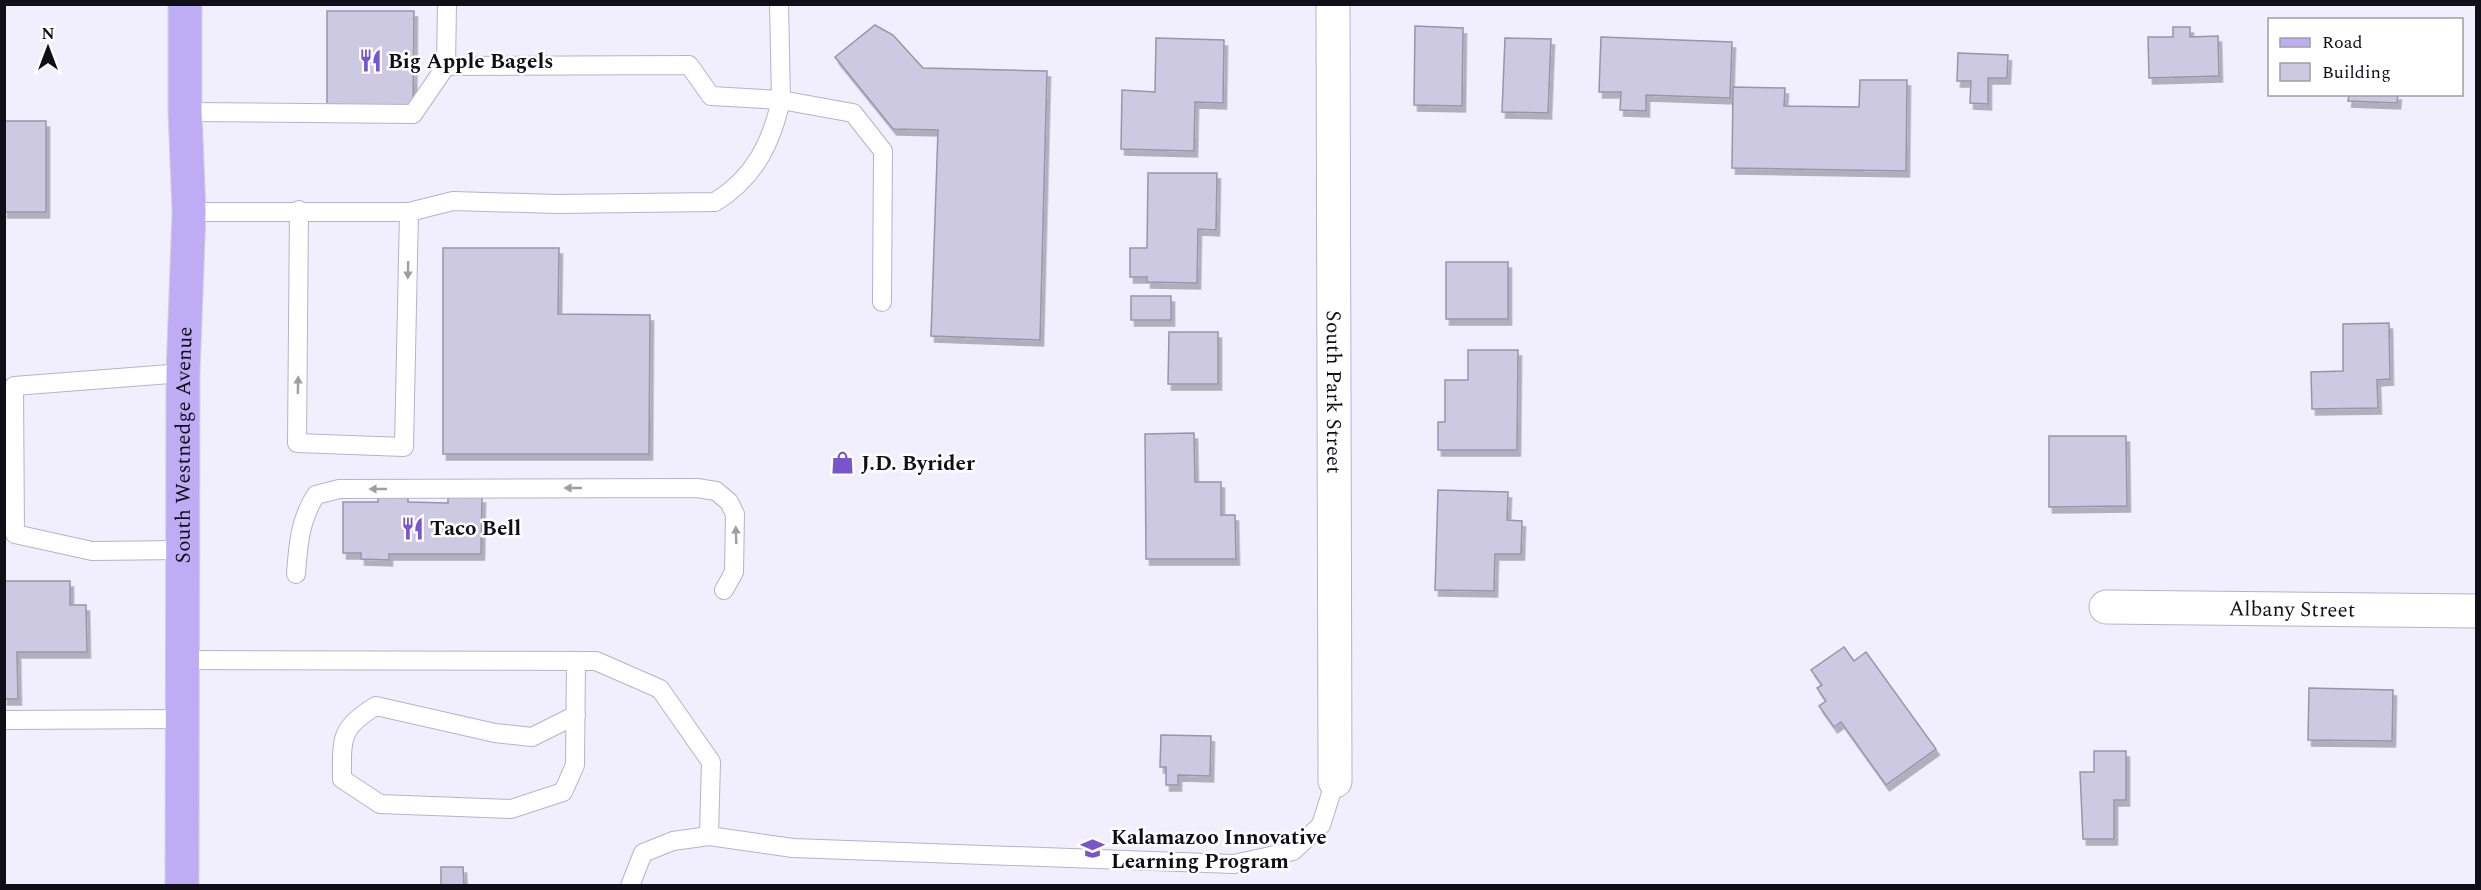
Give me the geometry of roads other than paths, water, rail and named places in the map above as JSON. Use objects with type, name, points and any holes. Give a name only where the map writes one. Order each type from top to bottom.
[{"type":"main road","name":"South Westnedge Avenue","points":[[182,885],[183,373],[189,212],[185,112],[185,4]]},
{"type":"street","name":"South Park Street","points":[[1333,4],[1335,781]]},
{"type":"street","name":"Albany Street","points":[[2106,607],[2476,611]]},
{"type":"lane","points":[[185,112],[413,114],[446,66],[447,4]]},
{"type":"lane","points":[[189,212],[299,210],[409,212],[453,201],[557,204],[715,202],[735,190],[767,146],[781,100],[779,4]]},
{"type":"lane","points":[[446,66],[689,65],[711,96],[781,100],[853,113],[883,151],[882,302]]},
{"type":"lane","points":[[299,210],[297,443],[404,447],[409,212]]},
{"type":"lane","points":[[182,550],[93,551],[15,534],[9,384],[183,373]]},
{"type":"lane","points":[[296,574],[300,531],[307,509],[316,495],[339,489],[697,488],[716,491],[729,502],[735,514],[735,572],[724,590]]},
{"type":"lane","points":[[183,660],[596,661],[660,689],[711,762],[709,836]]},
{"type":"lane","points":[[576,661],[576,715],[575,765],[563,792],[512,809],[380,804],[342,779],[342,737],[358,717],[376,706],[495,733],[532,736],[576,715]]},
{"type":"lane","points":[[4,720],[184,719]]},
{"type":"lane","points":[[630,885],[644,853],[673,841],[709,836],[793,848],[1234,864],[1293,851],[1321,825],[1335,781]]},
{"type":"place","name":"Big Apple Bagels","points":[[370,61]]},
{"type":"place","name":"J.D. Byrider","points":[[843,463]]},
{"type":"place","name":"Taco Bell","points":[[412,528]]},
{"type":"place","name":"Kalamazoo Innovative Learning Program","points":[[1093,849]]}]
